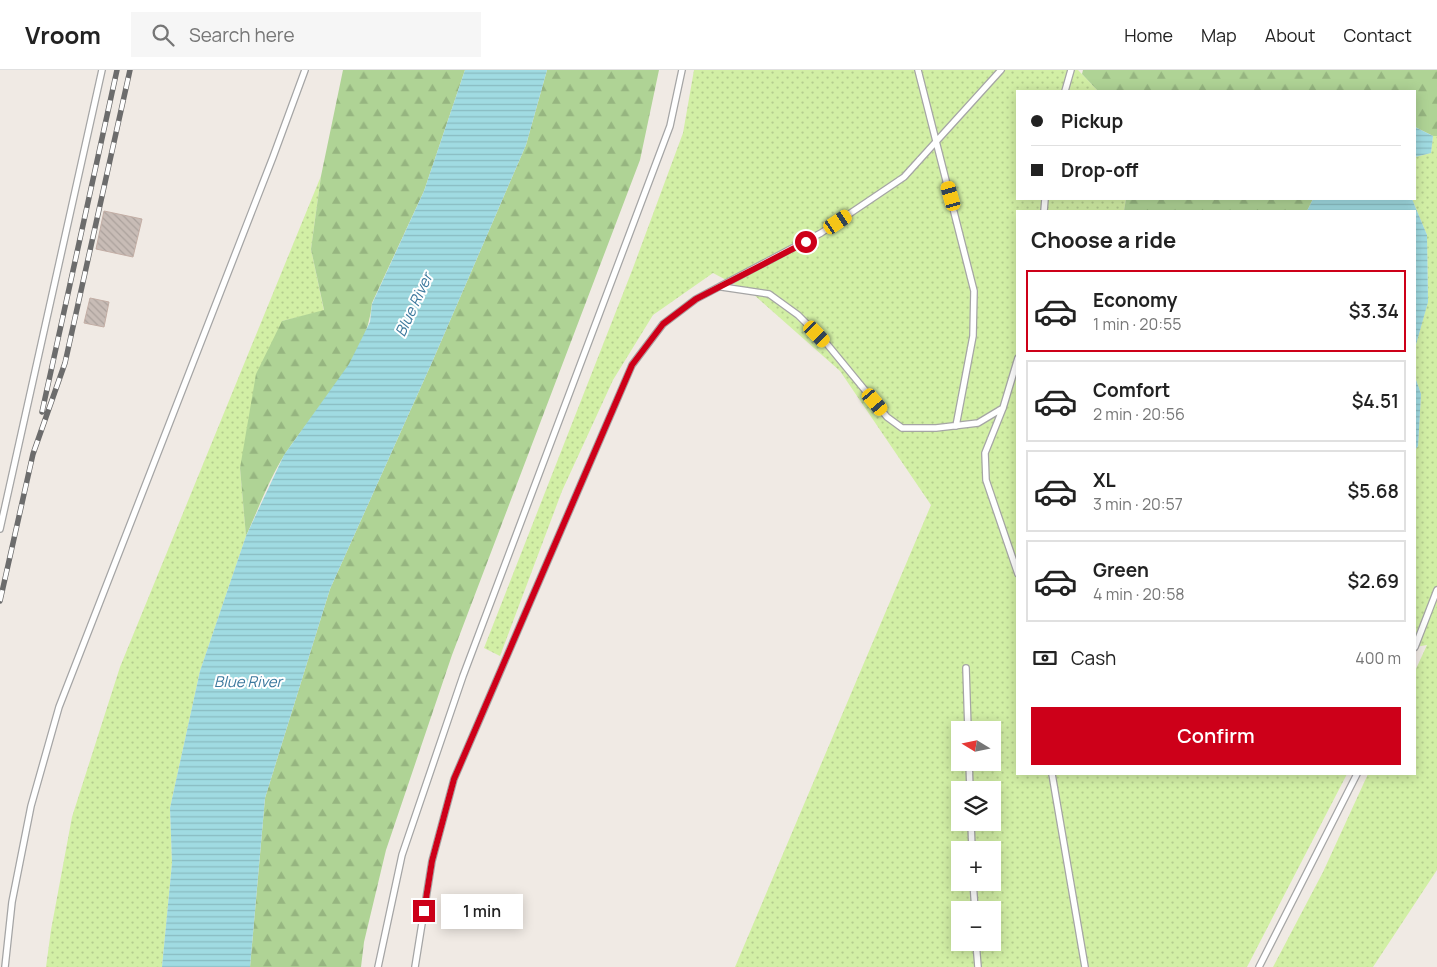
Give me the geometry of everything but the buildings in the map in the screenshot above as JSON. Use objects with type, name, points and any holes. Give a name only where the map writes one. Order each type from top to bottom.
[{"type":"lane","points":[[0,529],[102,70]]},
{"type":"lane","points":[[5,967],[12,902],[31,806],[59,707],[305,70]]},
{"type":"lane","points":[[378,967],[402,855],[463,676],[670,126],[682,70]]},
{"type":"lane","points":[[918,70],[961,232],[974,291],[973,336],[956,426]]},
{"type":"lane","points":[[415,967],[432,861],[454,779],[632,365],[663,324],[696,299],[821,233],[904,177],[1001,70]]},
{"type":"lane","points":[[1065,90],[1071,70]]},
{"type":"lane","points":[[721,287],[769,294],[798,314],[827,344],[887,417],[902,428],[956,426],[978,423],[1003,408]]},
{"type":"lane","points":[[1016,365],[1003,408],[985,453],[986,480],[1016,568]]},
{"type":"lane","points":[[1416,645],[1437,590]]},
{"type":"lane","points":[[966,668],[968,721]]},
{"type":"lane","points":[[1052,775],[1085,967]]},
{"type":"lane","points":[[1258,967],[1356,775]]},
{"type":"lane","points":[[977,951],[978,967]]},
{"type":"green space","points":[[343,70],[465,70],[424,191],[372,303],[368,324],[361,344],[338,383],[297,436],[279,464],[246,536],[240,468],[256,374],[282,321],[324,310],[311,249],[321,176]]},
{"type":"green space","points":[[547,70],[659,70],[640,160],[452,655],[386,850],[364,942],[361,967],[250,967],[265,798],[330,589],[433,360],[526,145]]},
{"type":"green space","points":[[694,70],[1078,70],[1097,90],[1016,90],[1016,200],[1126,200],[1124,210],[1016,210],[1016,775],[1346,775],[1247,967],[735,967],[931,505],[840,371],[753,294],[713,273],[653,315],[613,380],[562,491],[500,656],[484,648],[633,268],[683,133]]},
{"type":"green space","points":[[1083,70],[1437,70],[1437,136],[1433,136],[1416,128],[1416,90],[1097,90],[1082,74]]},
{"type":"green space","points":[[1433,136],[1437,136],[1437,870],[1373,967],[1273,967],[1323,872],[1368,775],[1416,775],[1416,669],[1427,645],[1416,647],[1416,449],[1418,446],[1421,394],[1416,380],[1416,344],[1428,301],[1427,235],[1412,200],[1416,200],[1416,157],[1431,153]]},
{"type":"green space","points":[[321,176],[311,249],[324,311],[282,321],[240,468],[246,536],[200,671],[170,808],[172,863],[162,967],[46,967],[72,817],[120,667]]},
{"type":"green space","points":[[1126,200],[1312,200],[1308,210],[1124,210]]},
{"type":"water","name":"Blue River","points":[[465,70],[547,70],[526,145],[433,360],[330,589],[265,798],[250,967],[162,967],[172,863],[170,808],[200,671],[246,536],[284,455],[349,364],[370,322],[372,304],[424,191]]},
{"type":"water","points":[[1416,128],[1433,136],[1431,153],[1416,157]]},
{"type":"water","points":[[1312,200],[1412,200],[1427,235],[1428,302],[1416,344],[1416,210],[1308,210]]},
{"type":"water","points":[[1416,380],[1421,394],[1418,446],[1416,449]]},
{"type":"railway","points":[[42,412],[117,70]]},
{"type":"railway","points":[[0,601],[33,454],[65,363],[130,70]]},
{"type":"route","points":[[424,911],[432,861],[454,779],[632,365],[663,324],[696,299],[806,242]]}]
